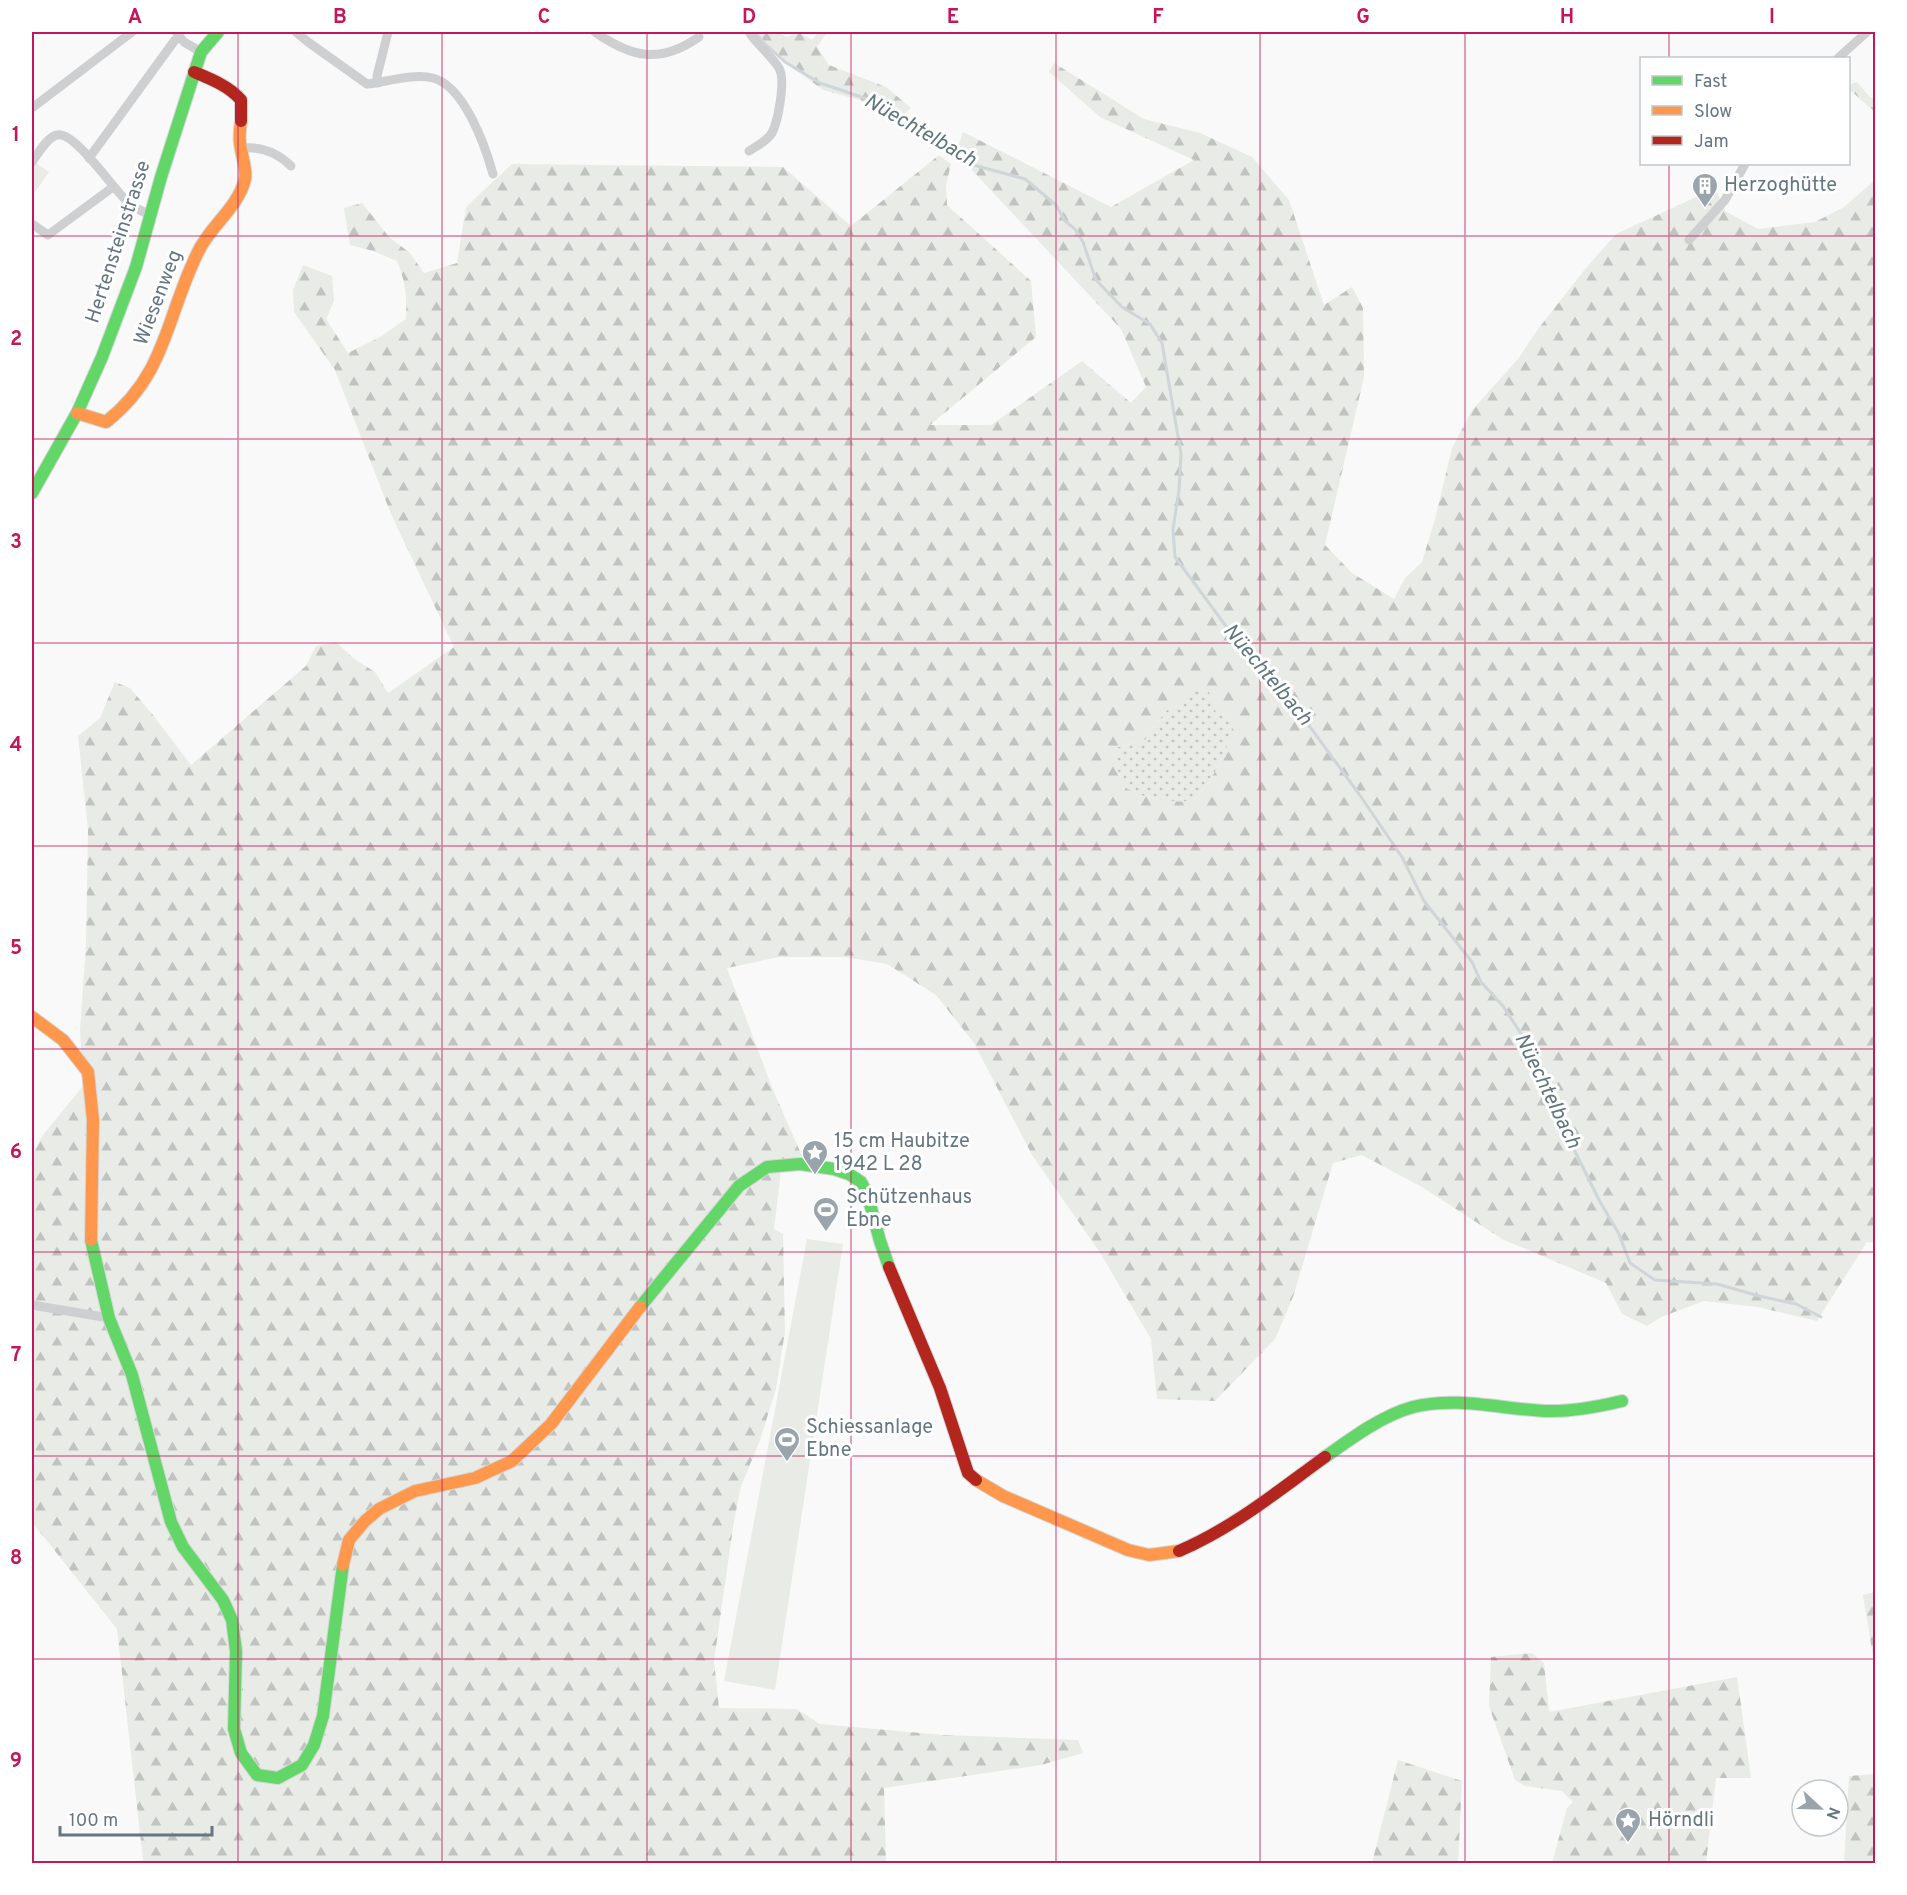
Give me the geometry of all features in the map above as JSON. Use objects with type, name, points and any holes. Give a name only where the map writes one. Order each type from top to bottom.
[{"type":"street","points":[[32,108],[132,32]]},
{"type":"street","name":"Hertensteinstrasse","points":[[32,493],[77,413],[102,357],[134,274],[161,177],[201,52],[218,32]]},
{"type":"street","points":[[296,32],[367,84],[425,77],[448,85],[475,126],[493,174]]},
{"type":"street","points":[[378,83],[377,76],[388,32]]},
{"type":"street","points":[[595,32],[611,43],[648,55],[673,52],[699,37]]},
{"type":"street","points":[[749,32],[754,41],[780,69],[782,88],[772,133],[749,151]]},
{"type":"street","points":[[1839,57],[1867,32]]},
{"type":"street","points":[[89,158],[178,34],[201,52]]},
{"type":"street","name":"Wiesenweg","points":[[77,413],[106,423],[115,417],[130,400],[147,376],[162,348],[199,249],[242,190],[246,175],[241,148],[241,100],[237,95],[206,76],[194,72]]},
{"type":"street","points":[[32,162],[53,136],[61,134],[76,143],[113,187],[139,211],[151,215]]},
{"type":"street","points":[[241,148],[251,147],[279,154],[291,166]]},
{"type":"street","points":[[1689,240],[1725,200],[1744,165]]},
{"type":"street","points":[[32,224],[48,235],[113,187]]},
{"type":"street","points":[[32,1017],[63,1041],[88,1072],[93,1120],[90,1232],[94,1258],[110,1318],[132,1375],[171,1522],[181,1545],[222,1598],[232,1618],[236,1644],[234,1725],[237,1745],[257,1775],[278,1778],[302,1765],[314,1745],[323,1716],[341,1572],[349,1540],[379,1509],[415,1491],[475,1478],[512,1461],[551,1424],[739,1186],[767,1167],[800,1164],[834,1169],[849,1174],[861,1182],[867,1193],[880,1241],[894,1280],[940,1388],[968,1473],[978,1482],[1007,1497],[1118,1545],[1151,1555],[1187,1550],[1219,1532],[1385,1417],[1407,1408],[1422,1404],[1460,1403],[1547,1412],[1622,1401]]},
{"type":"street","points":[[32,1305],[110,1318]]},
{"type":"green space","points":[[755,32],[777,32],[787,37],[798,32],[812,40],[819,32],[827,32],[817,47],[829,65],[886,87],[911,108],[898,119],[860,100],[823,90],[766,48]]},
{"type":"green space","points":[[1054,63],[1144,119],[1200,133],[1252,157],[1289,200],[1324,305],[1352,287],[1363,308],[1364,377],[1325,545],[1352,573],[1394,599],[1405,578],[1422,562],[1452,448],[1472,410],[1518,359],[1538,329],[1616,234],[1707,192],[1717,192],[1725,211],[1758,229],[1815,222],[1844,207],[1875,180],[1875,1243],[1867,1242],[1817,1321],[1758,1307],[1704,1301],[1661,1317],[1647,1326],[1622,1314],[1606,1283],[1502,1239],[1422,1187],[1362,1155],[1333,1163],[1293,1297],[1275,1339],[1215,1401],[1157,1399],[1151,1339],[1099,1251],[1032,1155],[974,1043],[936,995],[887,964],[845,957],[779,957],[727,968],[773,1090],[802,1156],[782,1162],[774,1229],[783,1234],[785,1331],[776,1389],[759,1443],[741,1486],[734,1521],[714,1661],[719,1708],[796,1709],[820,1724],[943,1735],[1078,1740],[1083,1753],[1041,1765],[884,1788],[886,1863],[129,1863],[143,1860],[117,1629],[32,1522],[32,1155],[43,1135],[83,1086],[80,1030],[86,945],[88,829],[78,736],[100,718],[115,682],[130,688],[191,765],[306,666],[316,646],[336,642],[353,658],[375,672],[388,693],[454,647],[391,514],[335,370],[294,312],[293,290],[303,265],[332,276],[334,301],[326,319],[348,353],[380,337],[406,319],[406,303],[404,283],[397,261],[350,245],[344,208],[362,203],[389,237],[410,253],[424,273],[457,263],[466,207],[512,164],[783,167],[851,226],[939,155],[951,164],[946,185],[947,205],[1031,281],[1036,337],[930,425],[991,425],[1082,361],[1131,403],[1146,387],[1121,329],[956,153],[963,132],[1111,207],[1194,160],[1100,117],[1049,72]],"holes":[[[1197,691],[1209,692],[1215,711],[1223,717],[1234,720],[1220,763],[1194,801],[1158,800],[1124,787],[1117,768],[1114,748],[1145,740],[1168,709],[1184,704]]]},
{"type":"green space","points":[[1857,82],[1870,97],[1875,98],[1875,112],[1850,90],[1850,85]]},
{"type":"green space","points":[[34,162],[49,172],[32,196],[32,165]]},
{"type":"green space","points":[[1197,690],[1210,692],[1223,717],[1235,720],[1224,753],[1202,791],[1194,801],[1175,802],[1150,798],[1124,787],[1117,768],[1114,748],[1145,740],[1168,709],[1184,704]]},
{"type":"green space","name":"Schiessanlage Ebne","points":[[807,1239],[843,1244],[775,1690],[724,1681]]},
{"type":"green space","points":[[1876,1592],[1875,1669],[1863,1595]]},
{"type":"green space","points":[[1532,1653],[1544,1663],[1549,1712],[1737,1677],[1751,1778],[1716,1778],[1706,1863],[1552,1863],[1567,1808],[1573,1802],[1562,1791],[1525,1786],[1515,1780],[1489,1706],[1491,1657]]},
{"type":"green space","points":[[1398,1760],[1462,1781],[1458,1863],[1372,1863]]},
{"type":"green space","points":[[1875,1774],[1875,1863],[1844,1863],[1845,1838],[1850,1838],[1849,1776]]},
{"type":"waterway","name":"Nüechtelbach","points":[[755,32],[785,62],[820,83],[876,102],[970,164],[1025,179],[1056,205],[1065,221],[1075,229],[1083,242],[1096,280],[1122,307],[1150,324],[1162,343],[1181,454],[1179,490],[1173,529],[1175,557],[1234,637],[1297,709],[1359,794],[1402,857],[1424,901],[1472,962],[1481,982],[1503,1006],[1529,1046],[1560,1121],[1599,1200],[1619,1234],[1630,1263],[1655,1280],[1717,1284],[1796,1304],[1821,1317]]},
{"type":"traffic: fast","points":[[32,493],[77,413],[102,357],[136,267],[161,177],[201,52],[218,32]]},
{"type":"traffic: fast","points":[[640,1307],[739,1186],[767,1167],[800,1164],[834,1169],[849,1174],[861,1182],[867,1193],[889,1267]]},
{"type":"traffic: fast","points":[[91,1240],[109,1318],[132,1375],[171,1522],[183,1547],[223,1600],[232,1620],[236,1651],[234,1729],[241,1753],[257,1775],[278,1778],[302,1765],[314,1745],[323,1716],[343,1565]]},
{"type":"traffic: fast","points":[[1325,1457],[1378,1422],[1413,1407],[1462,1403],[1555,1411],[1584,1409],[1622,1401]]},
{"type":"traffic: slow","points":[[77,413],[106,422],[126,404],[142,384],[163,343],[198,252],[236,199],[245,179],[240,140],[241,121]]},
{"type":"traffic: slow","points":[[32,1017],[63,1040],[88,1072],[93,1120],[91,1240]]},
{"type":"traffic: slow","points":[[343,1565],[349,1540],[379,1509],[415,1491],[475,1478],[512,1461],[551,1424],[640,1307]]},
{"type":"traffic: slow","points":[[976,1480],[1003,1496],[1128,1550],[1149,1555],[1179,1551]]},
{"type":"traffic: jam","points":[[194,72],[225,87],[241,100],[241,121]]},
{"type":"traffic: jam","points":[[889,1267],[940,1388],[968,1473],[976,1480]]},
{"type":"traffic: jam","points":[[1179,1551],[1237,1520],[1325,1457]]},
{"type":"place","name":"Herzoghütte","points":[[1705,209]]},
{"type":"place","name":"15 cm Haubitze 1942 L 28","points":[[815,1176]]},
{"type":"place","name":"Schützenhaus Ebne","points":[[826,1233]]},
{"type":"place","name":"Schiessanlage Ebne","points":[[787,1463]]},
{"type":"place","name":"Hörndli","points":[[1628,1844]]}]
